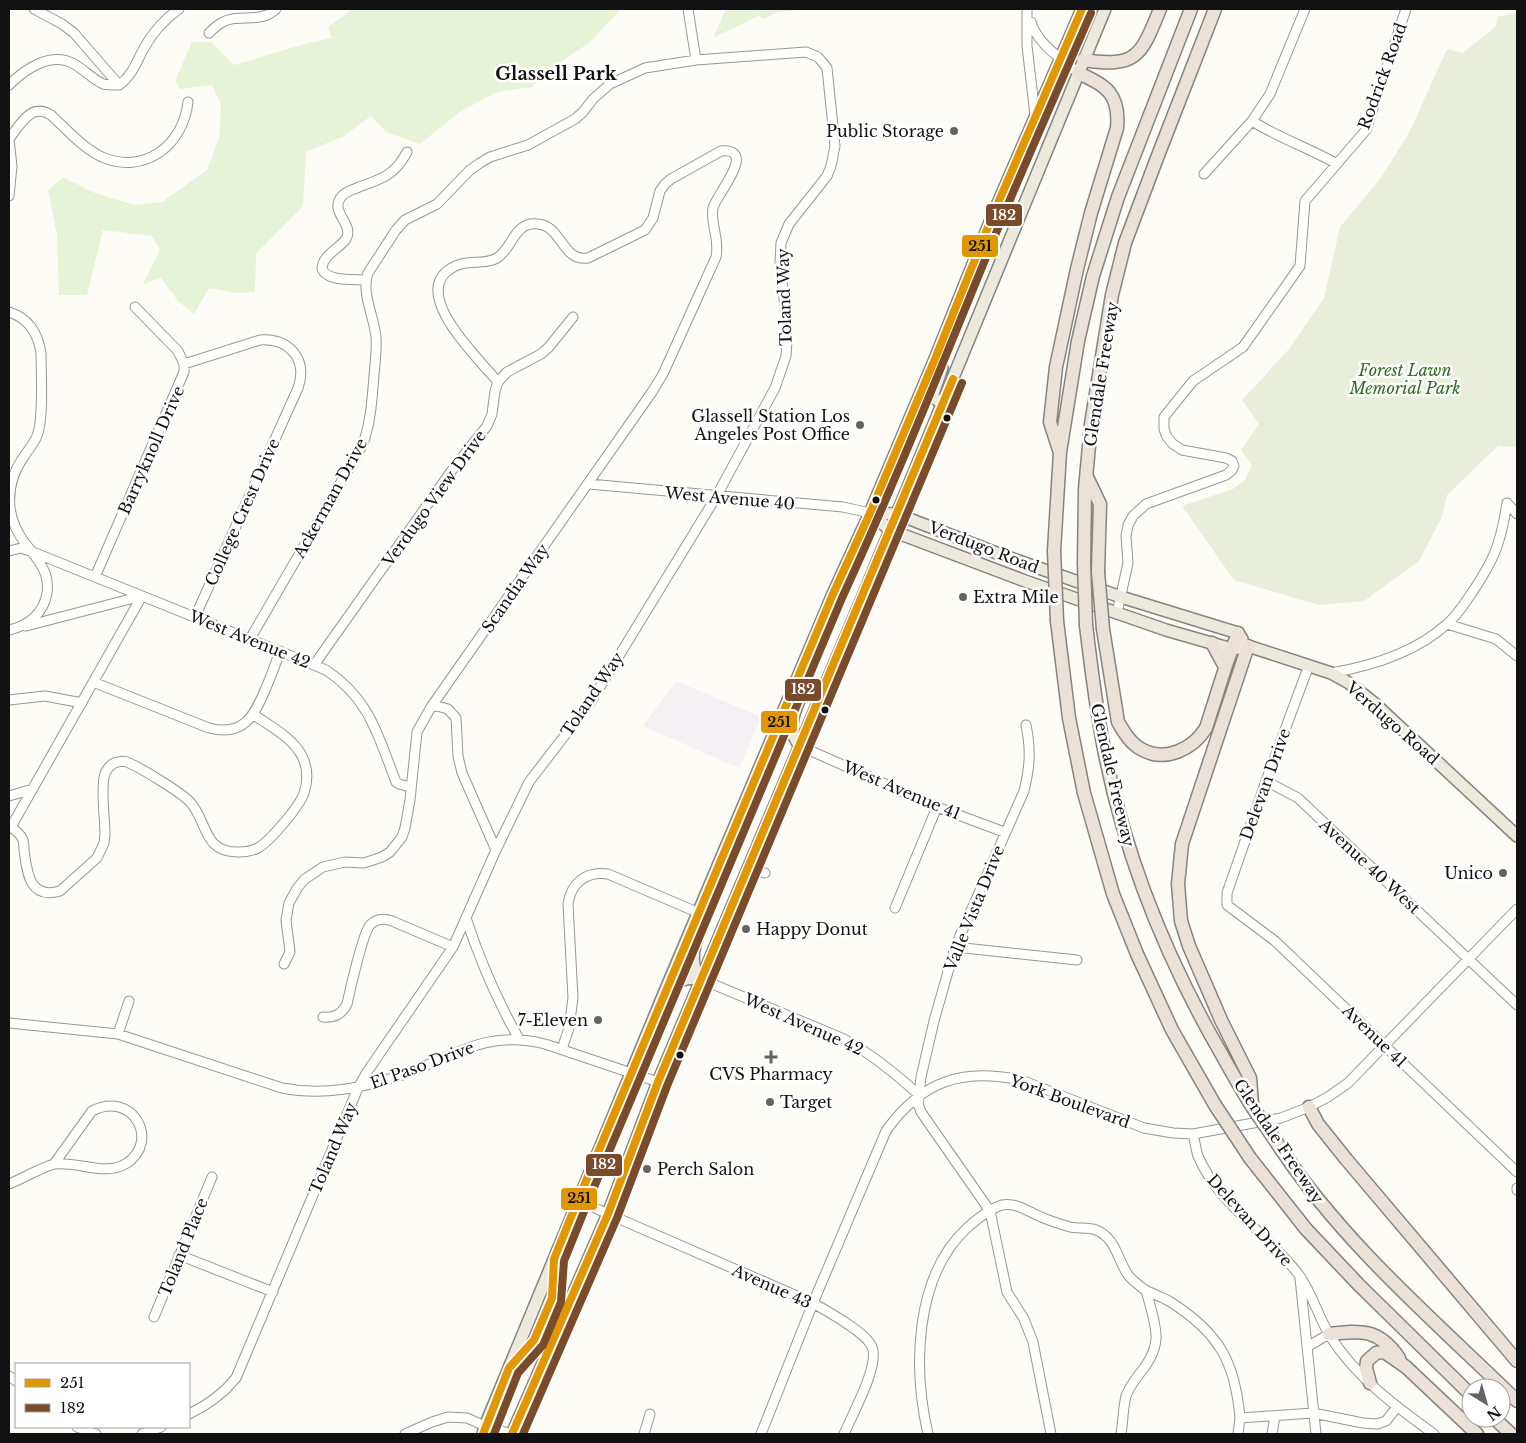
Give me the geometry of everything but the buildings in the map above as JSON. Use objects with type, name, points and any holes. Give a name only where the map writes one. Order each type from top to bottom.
[{"type":"highway","points":[[1083,60],[1108,64],[1118,63],[1135,55],[1142,48],[1152,30],[1160,9]]},
{"type":"highway","name":"Glendale Freeway","points":[[1191,9],[1118,197],[1093,276],[1078,341],[1060,452],[1054,551],[1057,621],[1069,718],[1084,793],[1113,894],[1137,954],[1172,1030],[1215,1105],[1250,1158],[1306,1229],[1359,1285],[1461,1385]]},
{"type":"highway","name":"Glendale Freeway","points":[[1215,9],[1125,243],[1112,295],[1091,424],[1086,475],[1084,563],[1086,625],[1104,751],[1128,844],[1142,886],[1170,955],[1199,1016],[1251,1103],[1303,1182],[1372,1260],[1517,1401]]},
{"type":"highway","points":[[1060,452],[1050,422],[1056,367],[1077,269],[1094,203],[1117,128],[1118,113],[1112,95],[1100,84],[1078,73]]},
{"type":"highway","points":[[1086,475],[1100,504],[1098,572],[1103,630],[1118,722],[1134,744],[1142,750],[1153,754],[1165,755],[1189,747],[1200,737],[1206,728],[1238,633]]},
{"type":"highway","points":[[1212,643],[1225,667]]},
{"type":"highway","points":[[1248,646],[1186,830],[1178,866],[1178,884],[1182,921],[1189,946],[1221,1020],[1250,1078],[1251,1103]]},
{"type":"highway","points":[[1309,1107],[1318,1124],[1346,1159],[1517,1361]]},
{"type":"highway","points":[[1329,1334],[1353,1331],[1381,1337],[1406,1367]]},
{"type":"highway","points":[[1370,1383],[1366,1368],[1367,1361],[1376,1354],[1386,1353],[1406,1367],[1477,1434]]},
{"type":"main road","points":[[484,1430],[663,996],[870,513],[992,217],[1082,9]]},
{"type":"main road","points":[[512,1434],[608,1214],[658,1082],[703,980],[943,404],[1105,9]]},
{"type":"main road","points":[[935,359],[942,368],[933,394],[934,398],[943,404]]},
{"type":"main road","name":"Verdugo Road","points":[[870,513],[897,514],[999,554],[1121,597],[1238,633]]},
{"type":"main road","name":"Verdugo Road","points":[[870,513],[890,530],[1016,578],[1166,630],[1232,649],[1248,646],[1332,673],[1349,683],[1374,703],[1517,836]]},
{"type":"main road","points":[[1238,633],[1248,646]]},
{"type":"main road","points":[[800,746],[795,740],[792,730],[795,709],[806,679],[802,669]]},
{"type":"main road","points":[[703,980],[695,972],[692,959],[713,880]]},
{"type":"main road","points":[[663,996],[674,983],[681,980],[694,978],[703,980]]},
{"type":"street","points":[[34,9],[62,24],[74,33],[119,85]]},
{"type":"street","points":[[9,86],[36,65],[52,59],[60,59],[76,64],[103,84],[119,85],[126,80],[159,25],[179,9]]},
{"type":"street","points":[[209,33],[222,22],[239,18],[264,18],[276,9]]},
{"type":"street","points":[[407,152],[402,163],[388,176],[346,192],[339,200],[338,213],[346,225],[347,236],[324,260],[322,268],[330,277],[366,280],[368,273],[396,230],[405,220],[437,204],[480,162],[528,145],[567,124],[579,116],[593,99],[610,84],[646,68],[696,60],[688,9]]},
{"type":"street","points":[[1204,174],[1252,121],[1270,94],[1305,9]]},
{"type":"street","name":"Rodrick Road","points":[[1118,613],[1128,563],[1126,536],[1128,525],[1133,516],[1146,504],[1226,475],[1234,466],[1232,461],[1226,458],[1182,450],[1173,444],[1167,437],[1164,429],[1164,417],[1193,381],[1243,347],[1300,266],[1305,201],[1366,130],[1406,9]]},
{"type":"street","points":[[1028,11],[1033,30],[1040,40],[1078,73]]},
{"type":"street","points":[[1028,11],[1027,46],[1036,118]]},
{"type":"street","name":"Toland Way","points":[[190,1413],[215,1399],[236,1378],[358,1088],[453,946],[529,782],[592,700],[716,497],[775,388],[781,373],[786,356],[787,325],[780,263],[781,243],[789,224],[827,176],[831,166],[835,146],[829,74],[824,62],[806,52],[696,60]]},
{"type":"street","points":[[1062,58],[1083,60]]},
{"type":"street","points":[[9,196],[12,166],[9,139],[28,114],[43,111],[51,115],[90,150],[100,156],[122,162],[144,160],[163,151],[175,139],[184,124],[188,102]]},
{"type":"street","points":[[1252,121],[1270,132],[1316,152],[1337,164]]},
{"type":"street","name":"Scandia Way","points":[[284,964],[290,952],[286,920],[289,903],[305,879],[323,868],[345,862],[372,861],[390,852],[397,844],[406,828],[417,732],[431,707],[652,392],[667,365],[716,258],[718,240],[712,215],[713,206],[716,198],[735,170],[737,161],[735,156],[726,151],[721,152],[670,179],[660,191],[654,218],[645,230],[588,258],[576,258],[571,255],[555,232],[537,223],[529,224],[518,230],[496,260],[469,262],[445,272],[441,279],[438,293],[445,316],[498,382]]},
{"type":"street","name":"Ackerman Drive","points":[[250,639],[357,455],[368,428],[371,414],[376,340],[366,280]]},
{"type":"street","name":"Barryknoll Drive","points":[[96,577],[183,378],[184,364],[178,351],[135,307]]},
{"type":"street","points":[[9,312],[30,324],[40,342],[42,353],[40,426],[33,444],[19,463],[14,475],[10,497],[13,521],[24,542],[33,552],[44,570],[47,584],[44,602],[35,616],[28,622],[11,630]]},
{"type":"street","points":[[498,382],[508,372],[545,351],[573,317]]},
{"type":"street","name":"College Crest Drive","points":[[184,364],[260,340],[276,341],[291,349],[299,364],[300,382],[195,617]]},
{"type":"street","name":"Verdugo View Drive","points":[[314,664],[452,470],[487,426],[492,414],[498,382]]},
{"type":"street","name":"West Avenue 40","points":[[589,484],[843,508],[870,513]]},
{"type":"street","points":[[1332,673],[1357,669],[1396,655],[1417,646],[1447,624],[1468,598],[1488,568],[1499,541],[1507,503],[1517,514]]},
{"type":"street","points":[[9,551],[21,548],[33,552]]},
{"type":"street","name":"West Avenue 42","points":[[33,552],[314,664],[338,678],[358,698],[372,722],[396,782],[410,787]]},
{"type":"street","points":[[11,630],[142,596]]},
{"type":"street","points":[[142,596],[12,827],[23,839],[27,871],[34,886],[46,893],[60,891],[97,858],[102,851],[105,835],[104,778],[109,767],[114,763],[131,763],[191,802],[196,809],[204,830],[223,849],[240,852],[257,848],[269,839],[298,805],[304,795],[307,775],[306,765],[297,747],[290,740],[254,715]]},
{"type":"street","points":[[1447,624],[1496,639],[1517,656]]},
{"type":"street","points":[[93,682],[217,730],[233,730],[254,715],[280,651]]},
{"type":"street","name":"Delevan Drive","points":[[1227,905],[1227,893],[1309,665]]},
{"type":"street","points":[[9,700],[45,696],[82,703]]},
{"type":"street","points":[[431,707],[437,706],[448,709],[456,718],[458,756],[462,773],[496,850]]},
{"type":"street","name":"Valle Vista Drive","points":[[919,1095],[934,1021],[956,947],[1004,832],[1024,790],[1030,768],[1030,746],[1026,724]]},
{"type":"street","name":"West Avenue 41","points":[[800,746],[938,807],[1004,832]]},
{"type":"street","name":"Avenue 40 West","points":[[1266,781],[1298,798],[1517,1005]]},
{"type":"street","points":[[9,796],[33,789]]},
{"type":"street","points":[[896,908],[938,807]]},
{"type":"street","points":[[749,868],[765,873]]},
{"type":"street","points":[[562,1049],[569,1028],[573,998],[568,904],[569,896],[578,882],[592,874],[608,874],[699,913]]},
{"type":"street","name":"Avenue 41","points":[[1227,905],[1275,941],[1517,1172]]},
{"type":"street","name":"York Boulevard","points":[[761,1434],[813,1303],[886,1131],[897,1116],[919,1095],[935,1086],[971,1076],[1007,1077],[1024,1081],[1144,1128],[1173,1133],[1193,1134],[1281,1118],[1309,1107],[1348,1083],[1517,909]]},
{"type":"street","points":[[466,918],[492,989],[519,1039]]},
{"type":"street","points":[[322,1017],[332,1018],[343,1011],[367,930],[376,921],[382,919],[392,921],[453,946]]},
{"type":"street","points":[[956,947],[1077,960]]},
{"type":"street","name":"West Avenue 42","points":[[703,980],[844,1039],[884,1064],[919,1095]]},
{"type":"street","points":[[118,1034],[129,1001]]},
{"type":"street","name":"El Paso Drive","points":[[9,1023],[118,1034],[282,1088],[312,1092],[358,1088],[402,1074],[477,1044],[494,1040],[519,1039],[532,1040],[562,1049],[658,1082]]},
{"type":"street","points":[[919,1095],[918,1104],[921,1112],[990,1211],[1007,1292],[1024,1320],[1033,1342],[1051,1434]]},
{"type":"street","points":[[9,1184],[54,1164],[110,1168],[123,1165],[135,1157],[139,1150],[142,1135],[140,1126],[128,1110],[120,1106],[101,1106],[92,1111],[54,1164]]},
{"type":"street","name":"Delevan Drive","points":[[1193,1134],[1198,1155],[1206,1171],[1226,1199],[1267,1239],[1300,1276],[1329,1334],[1343,1354],[1370,1383],[1397,1407],[1434,1434]]},
{"type":"street","name":"Toland Place","points":[[154,1317],[212,1177]]},
{"type":"street","name":"Avenue 43","points":[[578,1200],[813,1303],[843,1321],[865,1339],[873,1348],[874,1364],[844,1434]]},
{"type":"street","points":[[928,1434],[924,1416],[919,1368],[925,1306],[934,1277],[947,1252],[960,1235],[974,1222],[1003,1205],[1019,1206],[1072,1228],[1095,1230],[1107,1237],[1115,1246],[1129,1275],[1146,1290],[1168,1301],[1197,1321],[1215,1339],[1227,1358],[1234,1378],[1240,1418],[1238,1434]]},
{"type":"street","points":[[179,1255],[273,1292]]},
{"type":"street","name":"Delevan Drive","points":[[1300,1276],[1316,1434]]},
{"type":"street","points":[[1121,1434],[1126,1396],[1132,1384],[1146,1368],[1152,1355],[1156,1338],[1146,1290]]},
{"type":"street","points":[[1307,1346],[1329,1334]]},
{"type":"street","points":[[1240,1418],[1313,1413],[1377,1424],[1386,1421],[1397,1407]]},
{"type":"street","points":[[644,1434],[650,1414]]},
{"type":"street","points":[[1272,1434],[1275,1416]]},
{"type":"street","points":[[405,1434],[448,1417],[467,1418],[484,1430],[512,1434]]},
{"type":"street","points":[[80,1428],[96,1434]]},
{"type":"street","points":[[142,1434],[158,1428]]},
{"type":"shaded area","points":[[676,681],[761,717],[739,768],[643,726]]},
{"type":"green space","points":[[353,9],[621,9],[589,43],[553,67],[532,87],[498,92],[461,111],[420,144],[386,132],[371,116],[344,136],[306,152],[303,206],[256,254],[255,292],[236,293],[209,288],[194,314],[178,301],[161,278],[143,284],[160,250],[152,236],[103,230],[87,295],[59,295],[57,235],[48,190],[63,177],[95,193],[134,205],[162,202],[207,170],[219,139],[221,104],[212,85],[180,89],[175,81],[192,42],[211,42],[234,65],[308,43],[332,38],[328,27]]},
{"type":"green space","points":[[726,9],[807,9],[778,12],[762,19],[760,15],[713,38]]},
{"type":"green space","name":"Forest Lawn Memorial Park","points":[[1517,12],[1517,447],[1498,446],[1447,495],[1442,517],[1419,561],[1364,601],[1319,605],[1234,580],[1182,506],[1233,489],[1245,480],[1252,465],[1241,450],[1259,424],[1242,400],[1289,349],[1324,298],[1340,227],[1380,179],[1409,133],[1447,49],[1463,53],[1496,26],[1497,17]]},
{"type":"transit line","name":"251","points":[[483,1434],[509,1368],[534,1340],[552,1298],[554,1259],[578,1200],[833,594],[870,513],[935,359],[992,217],[1082,9]]},
{"type":"transit line","name":"182","points":[[494,1434],[518,1373],[543,1345],[561,1302],[564,1261],[587,1204],[842,598],[904,457],[1012,195],[1091,13]]},
{"type":"transit line","name":"251","points":[[512,1434],[608,1214],[658,1082],[953,379]]},
{"type":"transit line","name":"182","points":[[523,1434],[617,1218],[667,1086],[962,383]]},
{"type":"place","name":"Public Storage","points":[[954,131]]},
{"type":"place","name":"Glassell Station Los Angeles Post Office","points":[[860,425]]},
{"type":"place","name":"Extra Mile","points":[[963,597]]},
{"type":"place","name":"Unico","points":[[1503,873]]},
{"type":"place","name":"Happy Donut","points":[[746,929]]},
{"type":"place","name":"7-Eleven","points":[[598,1020]]},
{"type":"place","name":"CVS Pharmacy","points":[[771,1057]]},
{"type":"place","name":"Target","points":[[770,1102]]},
{"type":"place","name":"Perch Salon","points":[[647,1169]]},
{"type":"district","name":"Glassell Park","points":[[556,74]]}]
